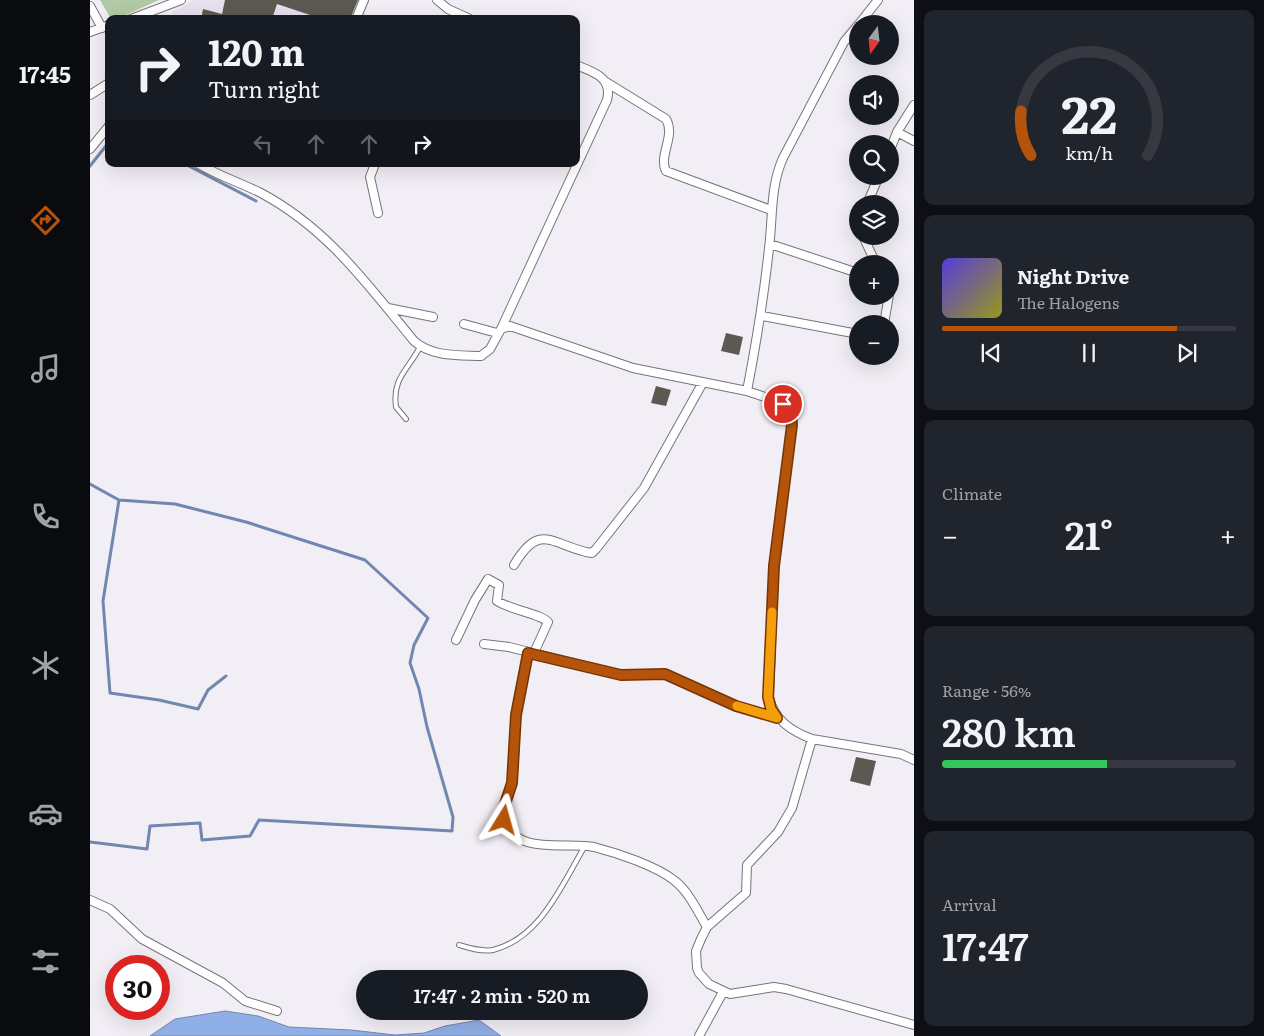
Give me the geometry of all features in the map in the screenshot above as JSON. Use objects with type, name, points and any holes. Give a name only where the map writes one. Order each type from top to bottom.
[{"type":"street","points":[[142,15],[181,0]]},
{"type":"street","points":[[358,15],[364,0]]},
{"type":"street","points":[[437,0],[448,9],[461,15]]},
{"type":"street","points":[[866,15],[878,0]]},
{"type":"street","points":[[90,6],[105,26],[90,32]]},
{"type":"street","points":[[747,392],[762,316],[776,172],[844,42],[849,36]]},
{"type":"street","points":[[580,67],[599,75],[606,82],[666,119],[670,130],[664,166],[666,171],[771,210]]},
{"type":"street","points":[[580,158],[607,100],[609,90],[606,82]]},
{"type":"street","points":[[90,95],[105,86]]},
{"type":"street","points":[[896,135],[914,105]]},
{"type":"street","points":[[90,149],[105,131]]},
{"type":"street","points":[[897,132],[914,141]]},
{"type":"street","points":[[205,167],[261,194],[314,229],[342,254],[420,347],[439,354],[481,356],[490,349],[576,167]]},
{"type":"street","points":[[374,167],[370,177],[378,213]]},
{"type":"street","points":[[770,244],[849,270]]},
{"type":"street","points":[[388,308],[432,317]]},
{"type":"street","points":[[762,316],[849,332]]},
{"type":"street","points":[[464,324],[499,331],[506,326],[513,327],[632,368],[747,392],[783,404],[792,419],[774,566],[768,697],[771,709],[777,718]]},
{"type":"street","points":[[514,565],[531,543],[540,538],[586,552],[592,553],[596,550],[644,488],[702,384]]},
{"type":"street","points":[[456,640],[475,600],[488,579],[499,585],[496,596],[497,601],[515,610],[544,617],[548,622],[531,654],[516,715],[512,783],[503,810],[504,820],[512,833],[529,842],[546,846],[585,846],[659,871],[676,881],[690,898],[707,927]]},
{"type":"street","points":[[484,644],[509,647],[621,675],[665,674],[736,706],[777,718],[800,734],[812,739],[901,754],[914,760]]},
{"type":"street","points":[[812,739],[792,808],[778,832],[748,864],[746,892],[707,927],[696,951],[698,973],[709,984],[730,994],[774,987],[914,1026]]},
{"type":"street","points":[[90,900],[110,909],[142,939],[223,983],[245,1001],[277,1011]]},
{"type":"street","points":[[699,1036],[723,992]]},
{"type":"lane","points":[[406,419],[396,408],[397,384],[402,370],[413,360],[420,347]]},
{"type":"lane","points":[[459,945],[475,949],[493,950],[517,939],[535,926],[585,846]]},
{"type":"shaded area","points":[[194,0],[359,0],[353,15],[174,15],[171,13]]},
{"type":"green space","points":[[100,0],[159,0],[126,15],[109,15]]},
{"type":"water","points":[[225,1011],[258,1016],[289,1027],[351,1030],[395,1035],[424,1033],[445,1026],[479,1020],[501,1036],[150,1036],[175,1019]]},
{"type":"building","points":[[225,0],[358,0],[352,15],[310,15],[277,4],[273,15],[202,15],[203,9],[222,14]]},
{"type":"building","points":[[726,333],[743,337],[739,355],[721,351]]},
{"type":"building","points":[[656,386],[671,390],[666,406],[651,403]]},
{"type":"building","points":[[856,757],[876,761],[870,786],[850,781]]},
{"type":"waterway","points":[[90,166],[105,147]]},
{"type":"waterway","points":[[191,167],[256,201]]},
{"type":"waterway","points":[[90,484],[119,500],[175,504],[246,522],[365,560],[428,618],[414,645],[410,663],[419,689],[427,727],[453,817],[452,831],[259,820],[250,836],[202,840],[200,823],[150,826],[147,849],[90,842]]},
{"type":"waterway","points":[[119,500],[103,601],[110,693],[159,700],[198,709],[208,690],[226,676]]},
{"type":"slow traffic","points":[[737,706],[777,718],[771,709],[768,697],[772,612]]},
{"type":"route","points":[[504,820],[503,810],[512,783],[516,715],[528,653],[621,675],[665,674],[683,680],[712,696],[736,706],[777,718],[771,709],[768,697],[774,566],[792,425],[791,414],[783,404]]}]
